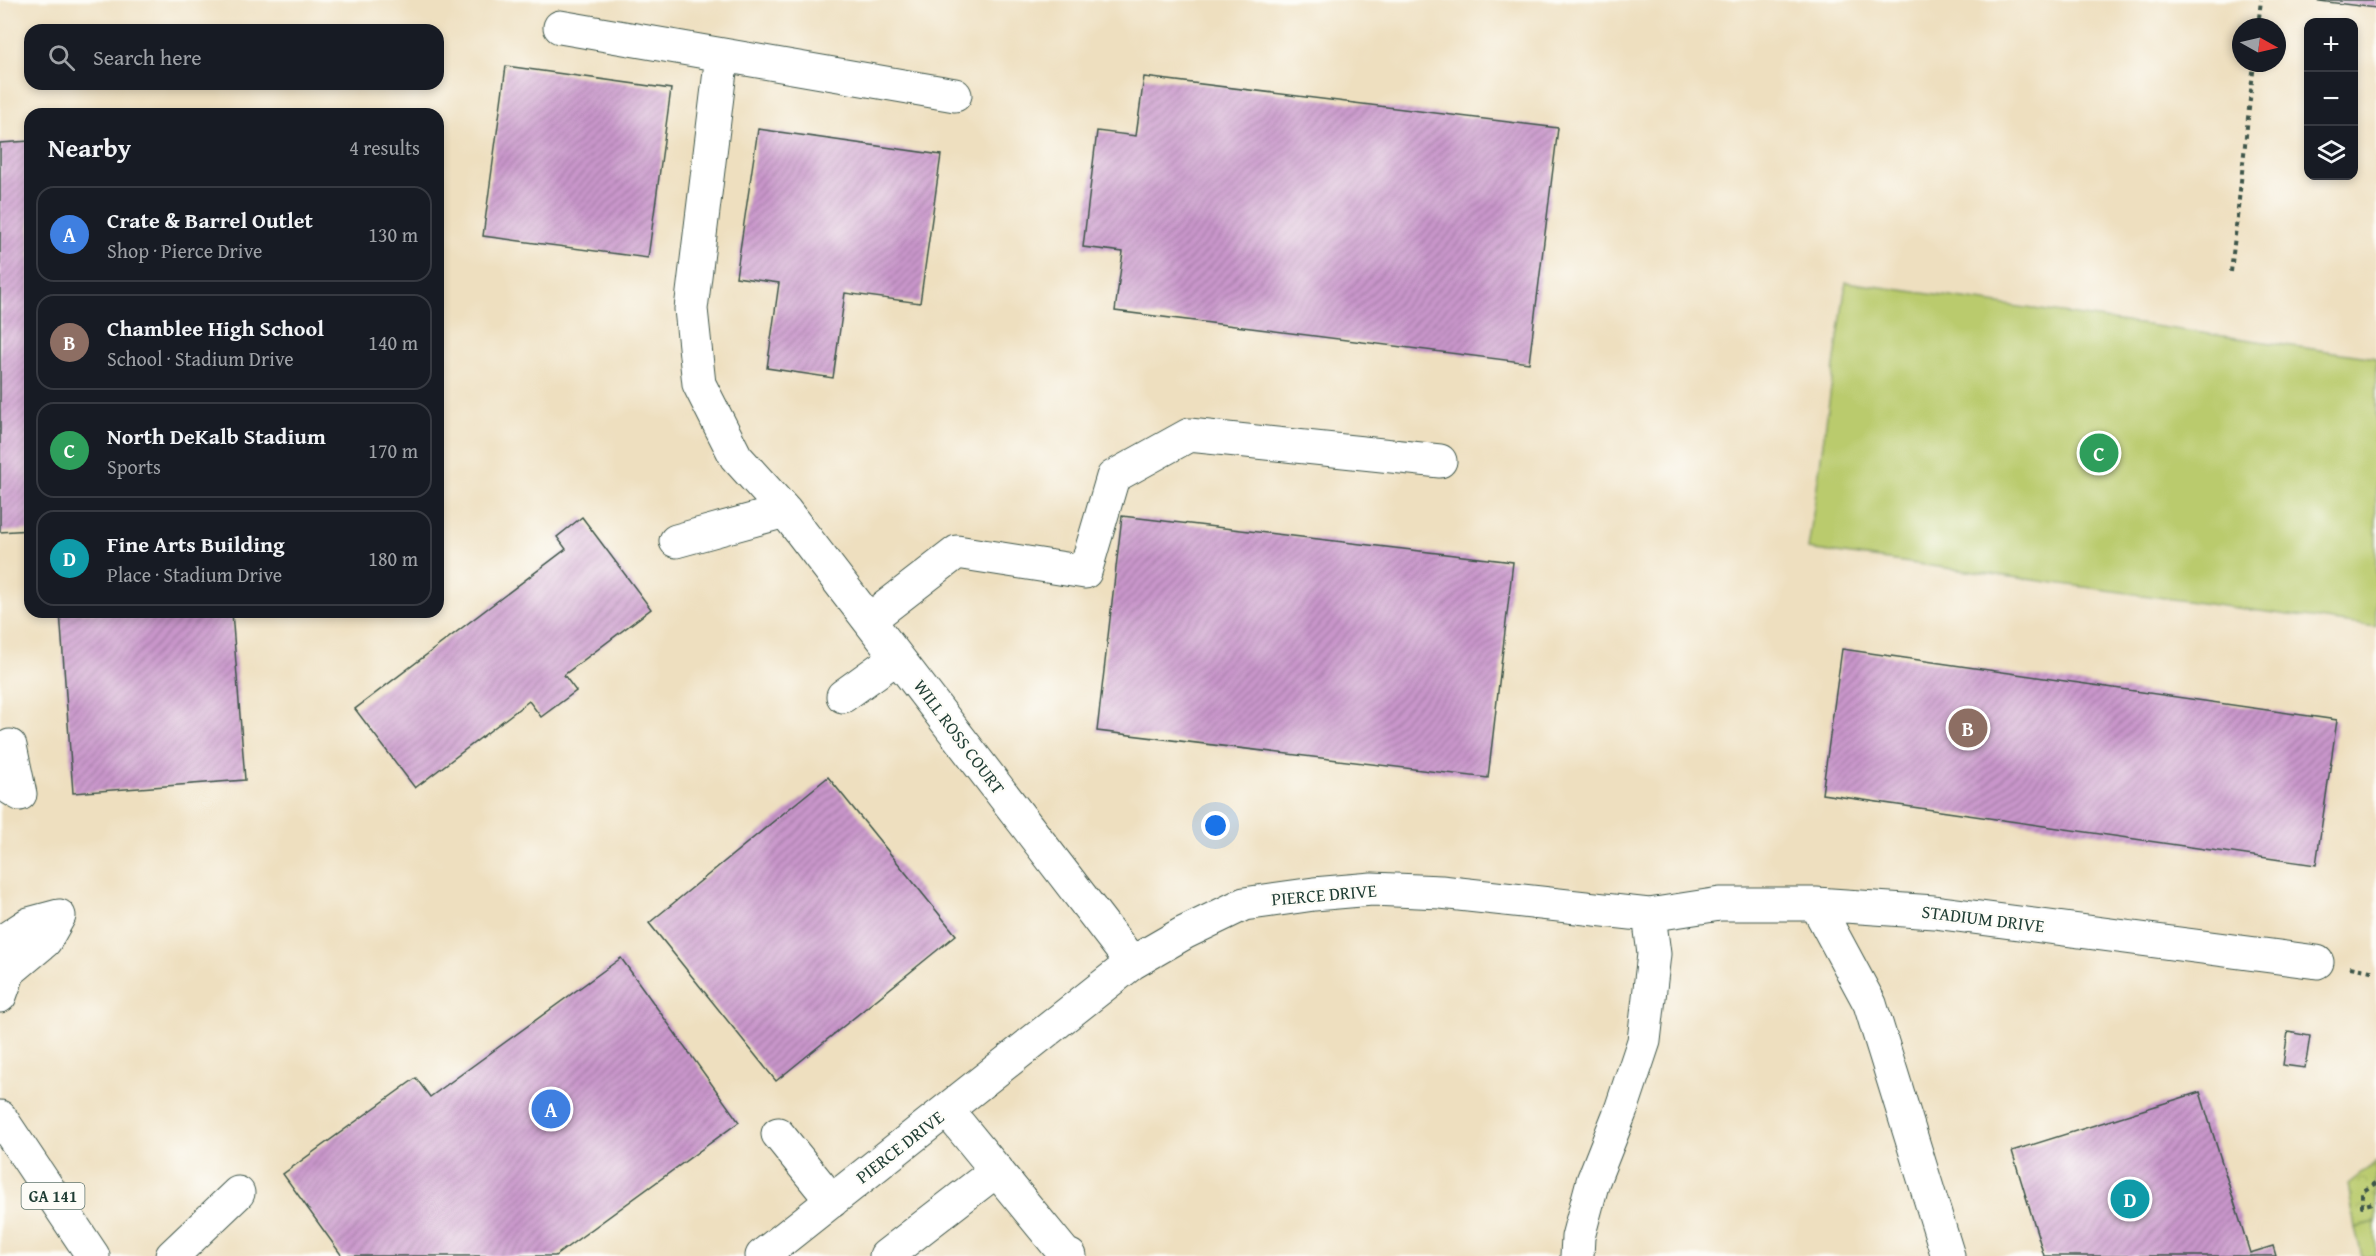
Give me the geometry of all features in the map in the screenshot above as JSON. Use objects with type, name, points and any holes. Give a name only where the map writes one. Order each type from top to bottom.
[{"type":"main road","points":[[560,27],[955,95]]},
{"type":"main road","name":"WILL ROSS COURT","points":[[722,55],[691,309],[699,384],[736,457],[785,511],[1132,963]]},
{"type":"main road","points":[[869,620],[957,552],[1085,572],[1113,477],[1189,435],[1440,461]]},
{"type":"main road","points":[[676,541],[785,511]]},
{"type":"main road","points":[[843,696],[897,657]]},
{"type":"main road","points":[[0,783],[20,794],[10,746]]},
{"type":"main road","name":"PIERCE DRIVE","points":[[762,1256],[1132,963],[1184,933],[1244,904],[1372,889],[1441,892],[1649,915]]},
{"type":"main road","name":"STADIUM DRIVE","points":[[1649,915],[1720,904],[1815,904],[1934,912],[2317,962]]},
{"type":"main road","points":[[1815,904],[1870,1005],[1948,1256]]},
{"type":"main road","points":[[1577,1256],[1578,1238],[1593,1181],[1621,1110],[1644,1041],[1654,954],[1649,915]]},
{"type":"main road","points":[[0,943],[29,924],[59,916],[45,941],[9,971],[0,996]]},
{"type":"main road","points":[[947,1110],[1065,1254],[1070,1256]]},
{"type":"main road","name":"GA 141","points":[[0,1117],[93,1256]]},
{"type":"main road","points":[[778,1134],[832,1201]]},
{"type":"main road","points":[[886,1256],[997,1170]]},
{"type":"main road","points":[[172,1256],[238,1193]]},
{"type":"path","points":[[2259,18],[2261,0]]},
{"type":"path","points":[[2230,272],[2253,72]]},
{"type":"path","points":[[2376,1183],[2362,1192],[2362,1206],[2376,1202]]},
{"type":"green space","points":[[1846,282],[2376,358],[2376,627],[1808,549]]},
{"type":"green space","points":[[2376,1162],[2376,1223],[2355,1228],[2348,1184]]},
{"type":"green space","points":[[2376,1223],[2376,1256],[2362,1256],[2355,1228]]},
{"type":"building","points":[[2376,0],[2376,8],[2319,1]]},
{"type":"building","points":[[506,66],[671,89],[648,258],[483,236]]},
{"type":"building","points":[[1144,77],[1558,128],[1529,363],[1115,311],[1123,252],[1083,247],[1097,131],[1136,136]]},
{"type":"building","points":[[758,129],[941,155],[920,303],[845,293],[833,378],[767,368],[779,283],[736,277]]},
{"type":"building","points":[[24,141],[24,530],[0,532],[0,143]]},
{"type":"building","points":[[1122,516],[1513,562],[1488,778],[1097,731]]},
{"type":"building","points":[[582,517],[651,609],[564,675],[576,691],[541,717],[529,701],[415,788],[355,709],[566,549],[557,537]]},
{"type":"building","points":[[60,618],[232,618],[245,780],[73,793]]},
{"type":"building","points":[[1842,649],[2337,720],[2316,865],[1822,794]]},
{"type":"building","points":[[828,777],[956,935],[776,1081],[649,923]]},
{"type":"building","points":[[621,958],[739,1122],[555,1256],[342,1256],[283,1174],[416,1078],[430,1097]]},
{"type":"building","points":[[2288,1032],[2310,1036],[2305,1068],[2283,1065]]},
{"type":"building","points":[[2200,1092],[2250,1253],[2273,1246],[2276,1256],[2044,1256],[2012,1151]]},
{"type":"place","name":"North DeKalb Stadium","points":[[2099,453]]},
{"type":"place","name":"Chamblee High School","points":[[1968,728]]},
{"type":"place","name":"Crate & Barrel Outlet","points":[[551,1109]]},
{"type":"place","name":"Fine Arts Building","points":[[2130,1199]]}]
